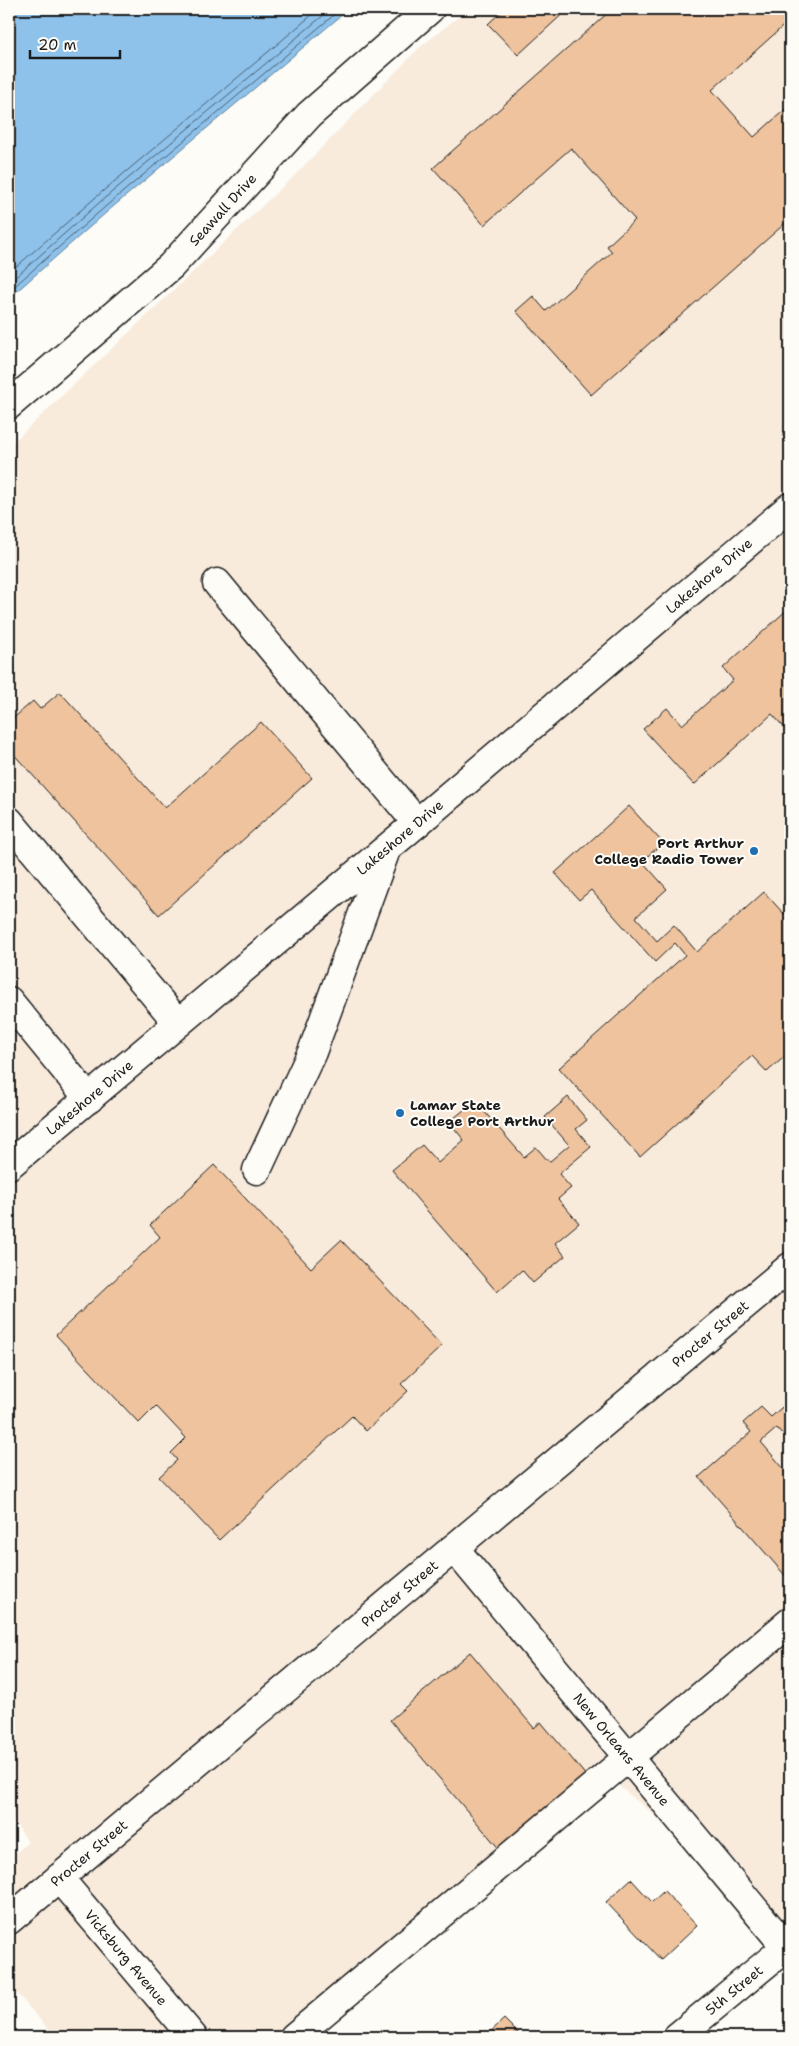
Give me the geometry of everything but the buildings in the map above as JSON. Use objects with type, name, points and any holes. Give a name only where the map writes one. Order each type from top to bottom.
[{"type":"street","name":"Seawall Drive","points":[[9,404],[171,266],[309,115],[430,9]]},
{"type":"street","name":"Lakeshore Drive","points":[[9,1165],[790,507]]},
{"type":"street","points":[[217,583],[417,823]]},
{"type":"street","points":[[9,821],[178,1023]]},
{"type":"street","points":[[257,1170],[312,1052],[386,849]]},
{"type":"street","points":[[9,1002],[89,1098]]},
{"type":"street","name":"Procter Street","points":[[9,1920],[790,1267]]},
{"type":"street","name":"New Orleans Avenue","points":[[454,1548],[789,1947]]},
{"type":"street","points":[[294,2037],[790,1622]]},
{"type":"street","name":"Vicksburg Avenue","points":[[59,1878],[193,2037]]},
{"type":"street","name":"5th Street","points":[[677,2037],[789,1947]]},
{"type":"shaded area","name":"Lamar State College Port Arthur","points":[[468,9],[790,9],[790,1927],[613,1781],[308,2037],[55,2037],[14,1990],[9,1994],[9,1860],[28,1842],[9,1814],[9,446],[293,177],[419,48]]},
{"type":"water","points":[[9,9],[349,9],[108,211],[9,298]]},
{"type":"place","name":"Port Arthur College Radio Tower","points":[[754,851]]},
{"type":"place","name":"Lamar State College Port Arthur","points":[[400,1113]]}]
